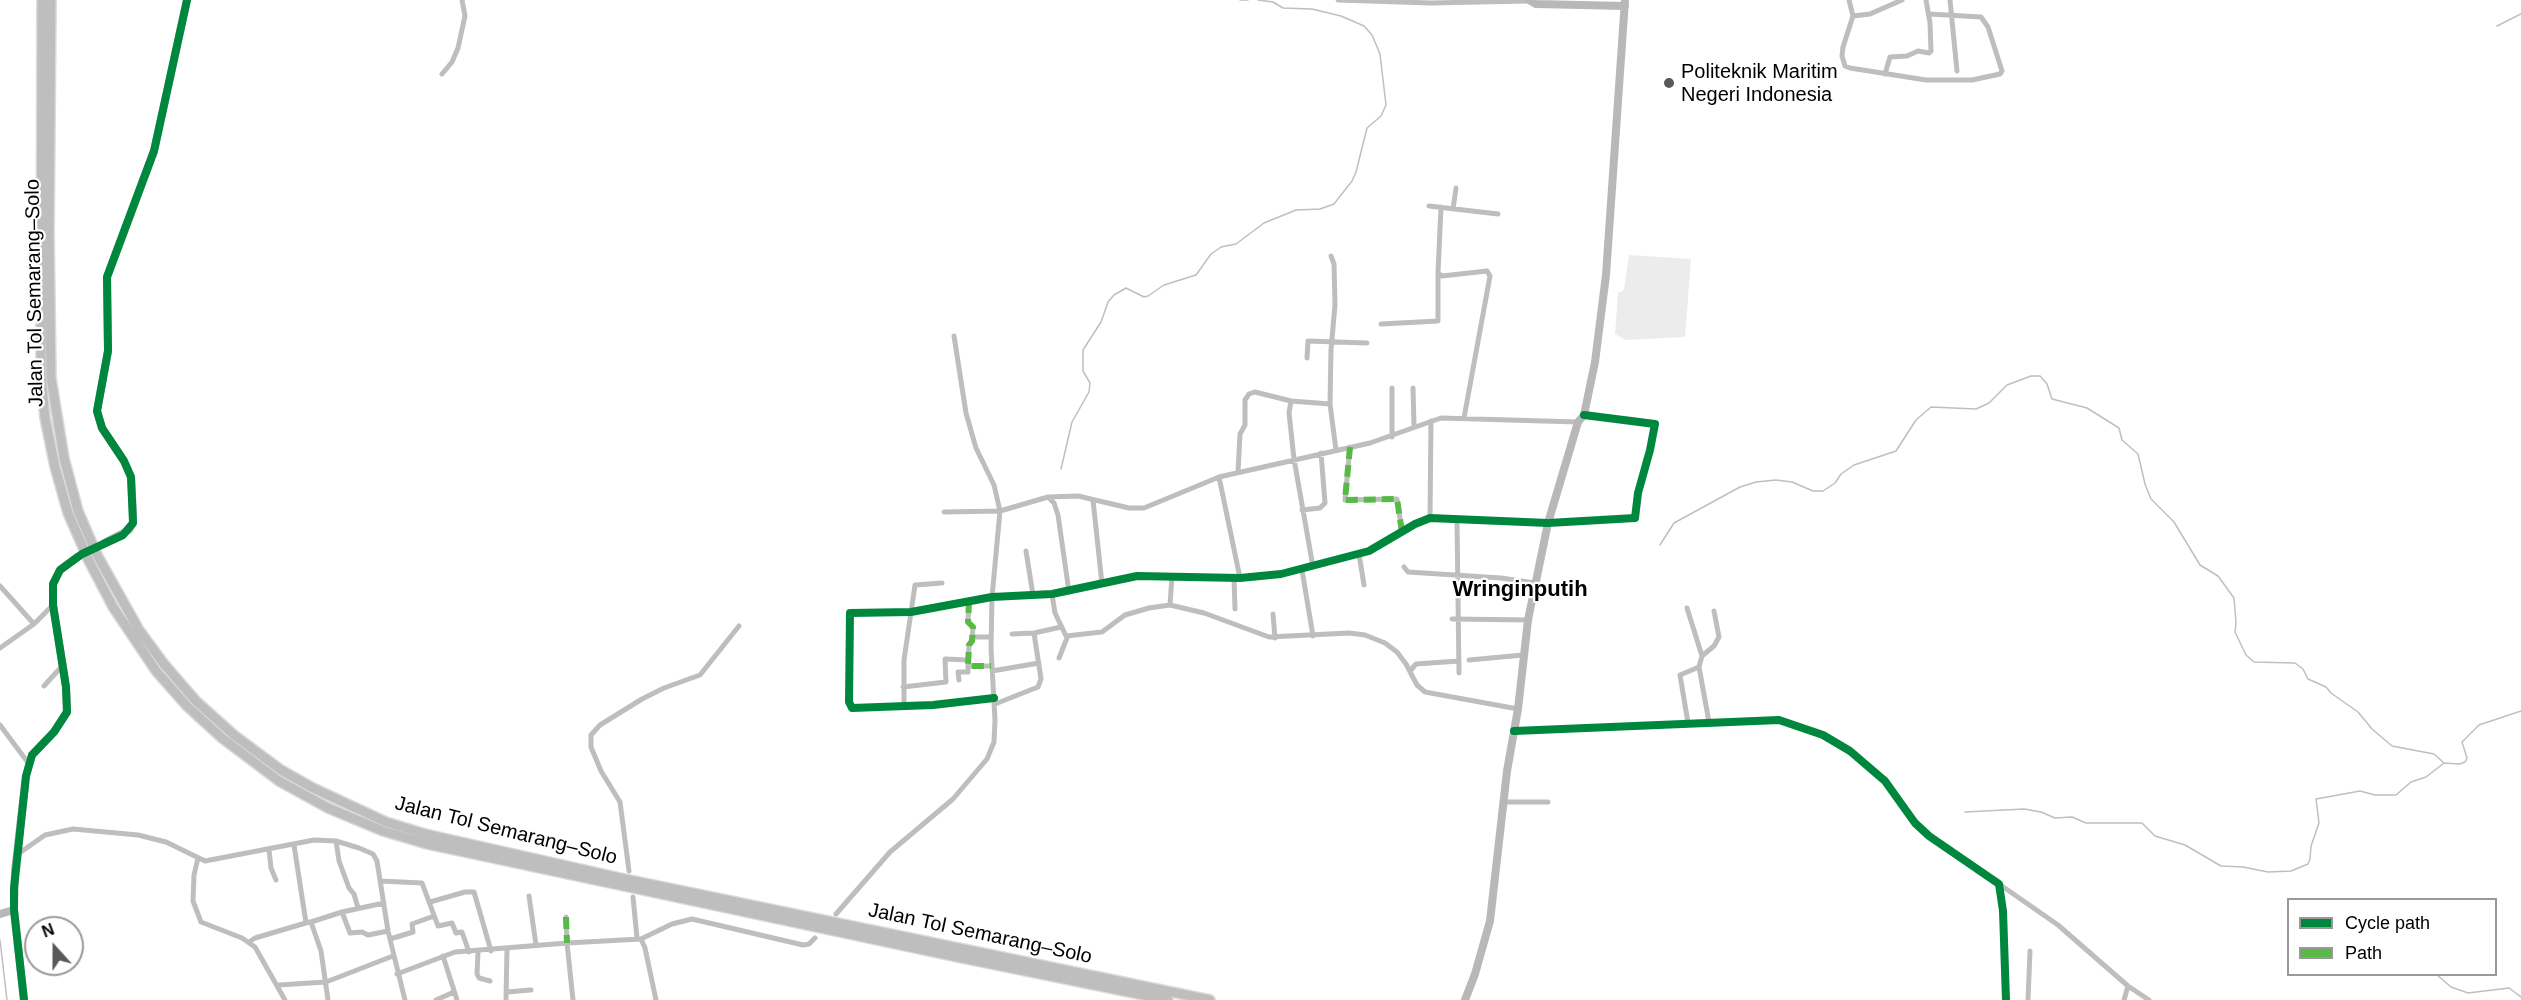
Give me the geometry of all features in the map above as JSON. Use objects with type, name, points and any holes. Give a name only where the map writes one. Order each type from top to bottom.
[{"type":"highway","name":"Jalan Tol Semarang–Solo","points":[[42,0],[41,375],[45,418],[55,467],[72,522],[89,561],[119,616],[156,671],[187,706],[222,738],[279,781],[328,808],[383,831],[428,844],[636,890],[1168,1000]]},
{"type":"highway","name":"Jalan Tol Semarang–Solo","points":[[51,0],[49,232],[51,378],[64,458],[78,511],[97,555],[138,630],[196,701],[234,735],[281,770],[313,788],[376,818],[425,834],[620,878],[1209,1000]]},
{"type":"street","points":[[104,543],[129,530],[133,523],[131,477],[124,461],[102,428],[97,411],[108,351],[106,277],[154,151],[187,0]]},
{"type":"street","points":[[442,74],[452,62],[458,48],[465,16],[462,0]]},
{"type":"street","points":[[1338,0],[1431,3],[1529,1],[1536,4],[1625,3],[1606,275],[1595,362],[1584,415],[1578,422],[1548,522],[1535,583],[1503,802],[1490,921],[1465,1000]]},
{"type":"street","points":[[1849,0],[1853,16],[1843,47],[1842,56],[1845,66],[1926,80],[1985,79],[2000,74],[2002,70],[1981,17],[1929,14]]},
{"type":"street","points":[[1853,16],[1870,14],[1902,0]]},
{"type":"street","points":[[1885,74],[1890,57],[1918,51],[1929,53],[1929,14],[1926,0]]},
{"type":"street","points":[[1950,0],[1957,71]]},
{"type":"street","points":[[1453,209],[1456,188]]},
{"type":"street","points":[[1429,206],[1498,214]]},
{"type":"street","points":[[1381,324],[1438,321],[1441,207]]},
{"type":"street","points":[[1331,256],[1334,264],[1335,305],[1331,342],[1330,404],[1336,450]]},
{"type":"street","points":[[1438,273],[1442,276],[1487,272],[1490,276],[1464,418]]},
{"type":"street","points":[[836,914],[890,852],[953,799],[987,759],[993,742],[992,597],[1000,511],[994,485],[979,456],[961,395],[954,336]]},
{"type":"street","points":[[1307,358],[1308,339],[1367,343]]},
{"type":"street","points":[[1392,388],[1392,436]]},
{"type":"street","points":[[1413,388],[1414,426]]},
{"type":"street","points":[[1238,472],[1240,434],[1245,425],[1245,400],[1249,394],[1255,392],[1291,400],[1330,404]]},
{"type":"street","points":[[1291,400],[1289,413],[1294,459],[1313,567]]},
{"type":"street","points":[[1034,633],[1041,680],[1038,687],[994,701],[854,709],[850,706],[850,615],[854,611],[911,612],[992,597],[1069,592],[1137,576],[1237,578],[1271,576],[1359,554],[1378,547],[1430,518],[1548,522],[1635,518],[1638,493],[1655,424],[1584,415]]},
{"type":"street","points":[[944,512],[1000,511],[1048,497],[1078,496],[1129,508],[1144,508],[1219,477],[1392,436],[1431,421],[1464,418],[1578,422]]},
{"type":"street","points":[[1430,518],[1431,421]]},
{"type":"street","points":[[1350,447],[1345,500],[1397,499],[1402,532]]},
{"type":"street","points":[[1302,510],[1320,508],[1325,503],[1322,453]]},
{"type":"street","points":[[1219,477],[1237,578],[1235,609]]},
{"type":"street","points":[[1048,497],[1054,503],[1058,515],[1069,592]]},
{"type":"street","points":[[1093,500],[1101,584]]},
{"type":"street","points":[[1457,520],[1455,619],[1459,674]]},
{"type":"street","points":[[1026,551],[1033,595]]},
{"type":"street","points":[[1359,554],[1364,585]]},
{"type":"street","points":[[24,1000],[14,910],[15,871],[29,764],[32,755],[54,732],[67,712],[64,665],[53,605],[53,584],[56,573],[77,557]]},
{"type":"street","points":[[1404,567],[1408,572],[1535,583]]},
{"type":"street","points":[[1302,570],[1313,636]]},
{"type":"street","points":[[1170,605],[1172,576]]},
{"type":"street","points":[[904,706],[904,660],[915,585],[942,583]]},
{"type":"street","points":[[0,586],[34,624]]},
{"type":"street","points":[[1052,594],[1055,613],[1067,640],[1059,658]]},
{"type":"street","points":[[959,680],[958,672],[968,672],[969,645],[973,627],[968,622],[969,601]]},
{"type":"street","points":[[0,648],[34,624],[53,605]]},
{"type":"street","points":[[1066,636],[1102,632],[1125,615],[1170,605],[1204,613],[1257,634],[1275,638],[1349,633],[1375,638],[1397,652],[1420,689],[1429,694],[1518,709]]},
{"type":"street","points":[[1687,608],[1702,656]]},
{"type":"street","points":[[1709,722],[1699,667],[1702,656],[1719,637],[1714,611]]},
{"type":"street","points":[[1273,614],[1275,638]]},
{"type":"street","points":[[1455,619],[1528,620]]},
{"type":"street","points":[[630,871],[620,802],[601,771],[591,747],[591,735],[600,725],[642,699],[700,675],[739,626]]},
{"type":"street","points":[[1012,633],[1034,633],[1061,627]]},
{"type":"street","points":[[972,637],[991,637]]},
{"type":"street","points":[[1469,660],[1523,655]]},
{"type":"street","points":[[903,687],[946,682],[945,659],[992,668],[1039,663]]},
{"type":"street","points":[[1410,671],[1416,664],[1459,661]]},
{"type":"street","points":[[44,686],[64,665]]},
{"type":"street","points":[[1688,723],[1680,675],[1699,667]]},
{"type":"street","points":[[1514,731],[1779,720],[1823,735],[1850,751],[1885,782],[1915,823],[1929,836],[2058,925],[2128,986],[2149,1000]]},
{"type":"street","points":[[0,724],[29,764]]},
{"type":"street","points":[[1503,802],[1548,802]]},
{"type":"street","points":[[18,854],[45,835],[73,828],[138,835],[166,842],[198,858],[211,860],[314,840],[336,841],[359,848],[375,856],[393,956],[405,1000]]},
{"type":"street","points":[[336,841],[339,861],[349,888],[355,895],[357,908]]},
{"type":"street","points":[[294,845],[309,922],[321,951],[328,1000]]},
{"type":"street","points":[[269,850],[271,868],[276,880]]},
{"type":"street","points":[[198,858],[192,901],[201,922],[249,942],[261,954],[285,1000]]},
{"type":"street","points":[[380,881],[420,882],[425,887],[438,927],[452,923],[456,933],[462,932],[469,951]]},
{"type":"street","points":[[1999,884],[2003,911],[2006,1000]]},
{"type":"street","points":[[430,902],[465,892],[474,892],[491,951]]},
{"type":"street","points":[[529,896],[536,945]]},
{"type":"street","points":[[633,897],[639,938],[645,948],[656,1000]]},
{"type":"street","points":[[249,942],[255,938],[342,912],[384,903]]},
{"type":"street","points":[[0,914],[14,910]]},
{"type":"street","points":[[342,912],[350,933],[362,932],[368,935],[388,931]]},
{"type":"street","points":[[390,939],[413,932],[412,923],[434,916]]},
{"type":"street","points":[[566,917],[573,1000]]},
{"type":"street","points":[[397,974],[443,956],[469,951],[639,938],[688,919],[803,945],[809,944],[815,938]]},
{"type":"street","points":[[506,1000],[507,949]]},
{"type":"street","points":[[2028,1000],[2030,951]]},
{"type":"street","points":[[478,952],[477,974],[479,978],[490,981]]},
{"type":"street","points":[[279,985],[326,982],[393,956]]},
{"type":"street","points":[[443,956],[457,1000]]},
{"type":"street","points":[[2124,1000],[2128,986]]},
{"type":"street","points":[[507,992],[531,990]]},
{"type":"street","points":[[435,1000],[454,992]]},
{"type":"shaded area","points":[[1629,255],[1691,259],[1685,337],[1626,340],[1615,334],[1618,293],[1624,290]]},
{"type":"waterway","points":[[1240,0],[1248,0]]},
{"type":"waterway","points":[[1061,469],[1072,422],[1089,392],[1090,383],[1083,371],[1083,350],[1101,322],[1108,302],[1114,295],[1126,288],[1144,297],[1148,296],[1164,285],[1196,275],[1211,254],[1221,247],[1236,244],[1264,223],[1296,210],[1320,209],[1334,204],[1352,181],[1356,172],[1367,128],[1381,116],[1386,105],[1380,54],[1372,35],[1364,26],[1341,16],[1312,9],[1283,8],[1273,2],[1258,0]]},
{"type":"waterway","points":[[2497,26],[2521,14]]},
{"type":"waterway","points":[[1660,545],[1674,523],[1740,487],[1756,482],[1776,480],[1792,482],[1813,491],[1823,491],[1854,465],[1896,451],[1916,420],[1931,407],[1976,409],[1989,403],[2007,385],[2031,376],[2040,376],[2047,384],[2052,399],[2087,408],[2119,428],[2122,440],[2138,454],[2151,499],[2174,522],[2200,565],[2218,576],[2234,598],[2235,632],[2246,655],[2254,662],[2295,663],[2303,669],[2308,679],[2326,687],[2358,712],[2372,729],[2392,746],[2434,754],[2444,763]]},
{"type":"waterway","points":[[1965,812],[2024,809],[2041,812],[2055,818],[2072,817],[2086,823],[2142,823],[2155,836],[2185,845],[2221,866],[2268,872],[2291,871],[2308,864],[2310,859],[2311,846],[2319,823],[2316,799],[2360,791],[2375,795],[2396,795],[2411,782],[2426,777],[2444,763],[2465,762],[2467,758],[2462,742],[2479,725],[2521,711]]},
{"type":"waterway","points":[[0,940],[7,1000]]},
{"type":"waterway","points":[[2438,976],[2451,987],[2468,993],[2509,988],[2521,997]]},
{"type":"marked path","points":[[1350,447],[1345,500],[1397,499],[1402,532]]},
{"type":"marked path","points":[[969,601],[968,622],[973,627],[968,666],[991,666]]},
{"type":"marked path","points":[[566,917],[567,943]]},
{"type":"cycle path","points":[[24,1000],[14,910],[14,888],[26,776],[32,755],[54,732],[67,712],[66,687],[53,605],[53,584],[60,570],[82,554],[123,535],[133,523],[131,477],[124,461],[102,428],[97,411],[108,351],[107,277],[154,151],[187,0]]},
{"type":"cycle path","points":[[994,698],[933,705],[852,708],[849,702],[850,613],[911,612],[992,597],[1052,594],[1137,576],[1240,578],[1281,574],[1369,551],[1415,524],[1430,518],[1548,523],[1635,518],[1638,493],[1655,424],[1584,415]]},
{"type":"cycle path","points":[[1514,731],[1779,720],[1823,735],[1850,751],[1885,781],[1915,823],[1929,836],[1999,884],[2003,911],[2006,1000]]},
{"type":"place","name":"Politeknik Maritim Negeri Indonesia","points":[[1669,83]]},
{"type":"district","name":"Wringinputih","points":[[1520,590]]}]
